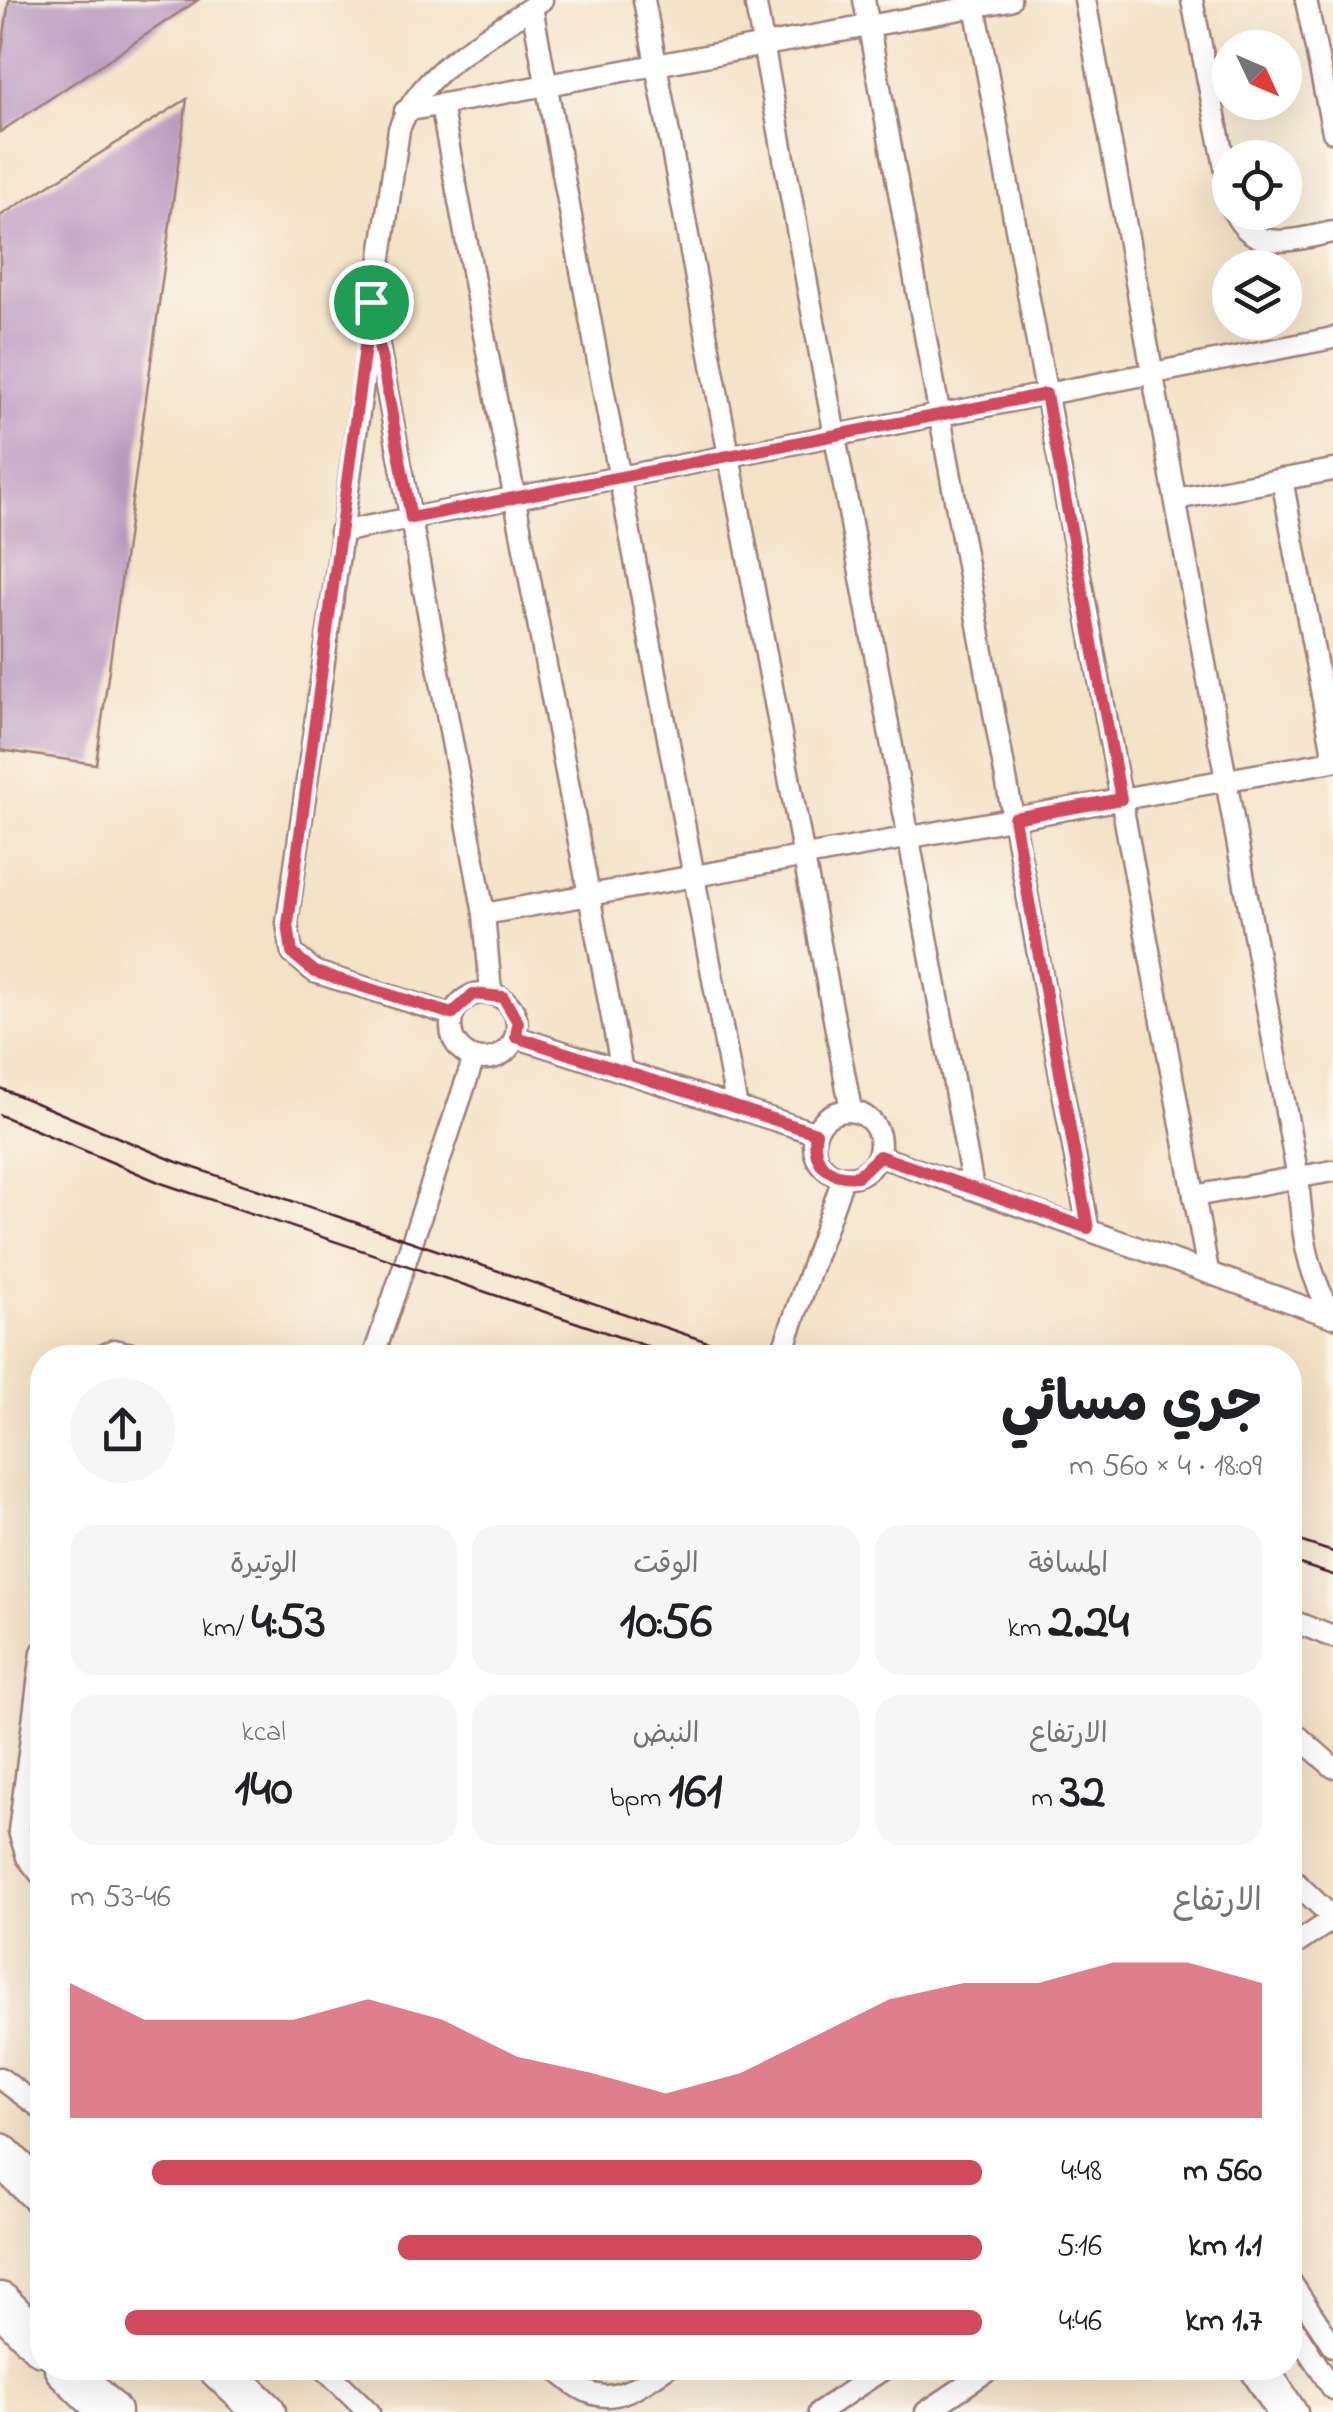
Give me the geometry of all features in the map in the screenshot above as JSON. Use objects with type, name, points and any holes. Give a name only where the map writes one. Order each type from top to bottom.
[{"type":"street","points":[[0,2154],[30,2183]]},
{"type":"street","points":[[0,2303],[30,2333]]},
{"type":"street","points":[[77,2380],[110,2412]]},
{"type":"street","points":[[232,2380],[265,2412]]},
{"type":"lane","points":[[644,0],[851,1110],[876,1126],[879,1156]]},
{"type":"lane","points":[[755,0],[973,1188]]},
{"type":"lane","points":[[864,0],[1088,1228]]},
{"type":"lane","points":[[406,111],[975,3],[1010,0]]},
{"type":"lane","points":[[1085,0],[1298,1178],[1304,1247],[1319,1294],[1333,1316]]},
{"type":"lane","points":[[1192,0],[1220,140]]},
{"type":"lane","points":[[1306,0],[1333,132]]},
{"type":"lane","points":[[975,3],[1208,1271]]},
{"type":"lane","points":[[452,1014],[315,972],[292,953],[287,938],[394,148],[406,111],[430,79],[537,4],[546,86],[738,1108]]},
{"type":"lane","points":[[442,105],[622,1071]]},
{"type":"lane","points":[[1246,230],[1274,243],[1333,232]]},
{"type":"lane","points":[[371,302],[484,914],[491,992]]},
{"type":"lane","points":[[340,532],[1333,338]]},
{"type":"lane","points":[[1176,499],[1333,470]]},
{"type":"lane","points":[[484,914],[1333,758],[1282,479]]},
{"type":"lane","points":[[491,992],[513,1008],[516,1037],[500,1056],[474,1058],[454,1040],[452,1014],[473,994],[491,992]]},
{"type":"lane","points":[[516,1037],[816,1133]]},
{"type":"lane","points":[[378,1345],[474,1058]]},
{"type":"lane","points":[[851,1110],[823,1120],[813,1148],[818,1162],[843,1178],[858,1176],[879,1156]]},
{"type":"lane","points":[[879,1156],[1333,1316]]},
{"type":"lane","points":[[1194,1196],[1333,1171]]},
{"type":"lane","points":[[785,1345],[843,1178]]},
{"type":"lane","points":[[1302,1625],[1333,1637]]},
{"type":"lane","points":[[1302,1740],[1333,1767]]},
{"type":"lane","points":[[30,1784],[19,1831],[30,1862]]},
{"type":"lane","points":[[1302,1888],[1333,1919],[1302,1940]]},
{"type":"lane","points":[[0,2078],[30,2104]]},
{"type":"lane","points":[[1302,2300],[1333,2346]]},
{"type":"lane","points":[[1302,2341],[1333,2389]]},
{"type":"lane","points":[[337,2380],[370,2412]]},
{"type":"lane","points":[[570,2380],[587,2394],[603,2397],[620,2396],[646,2380]]},
{"type":"lane","points":[[819,2412],[867,2380]]},
{"type":"lane","points":[[926,2412],[974,2380]]},
{"type":"lane","points":[[1256,2380],[1277,2412]]},
{"type":"lane","points":[[1277,2380],[1297,2412]]},
{"type":"building","points":[[9,0],[198,0],[0,132],[0,64]]},
{"type":"building","points":[[187,99],[96,764],[0,750],[0,216]]},
{"type":"tram line","points":[[0,1088],[177,1162],[717,1345]]},
{"type":"tram line","points":[[0,1115],[161,1183],[643,1345]]},
{"type":"tram line","points":[[1302,1542],[1333,1552]]},
{"type":"tram line","points":[[1302,1565],[1333,1575]]},
{"type":"route","points":[[371,302],[411,518],[1046,394],[1121,799],[1014,818],[1088,1228],[879,1156],[871,1168],[858,1176],[843,1178],[829,1173],[818,1162],[813,1148],[816,1133],[516,1037],[518,1022],[513,1008],[503,997],[491,992],[473,994],[452,1014],[315,972],[292,953],[288,924],[371,302]]}]
